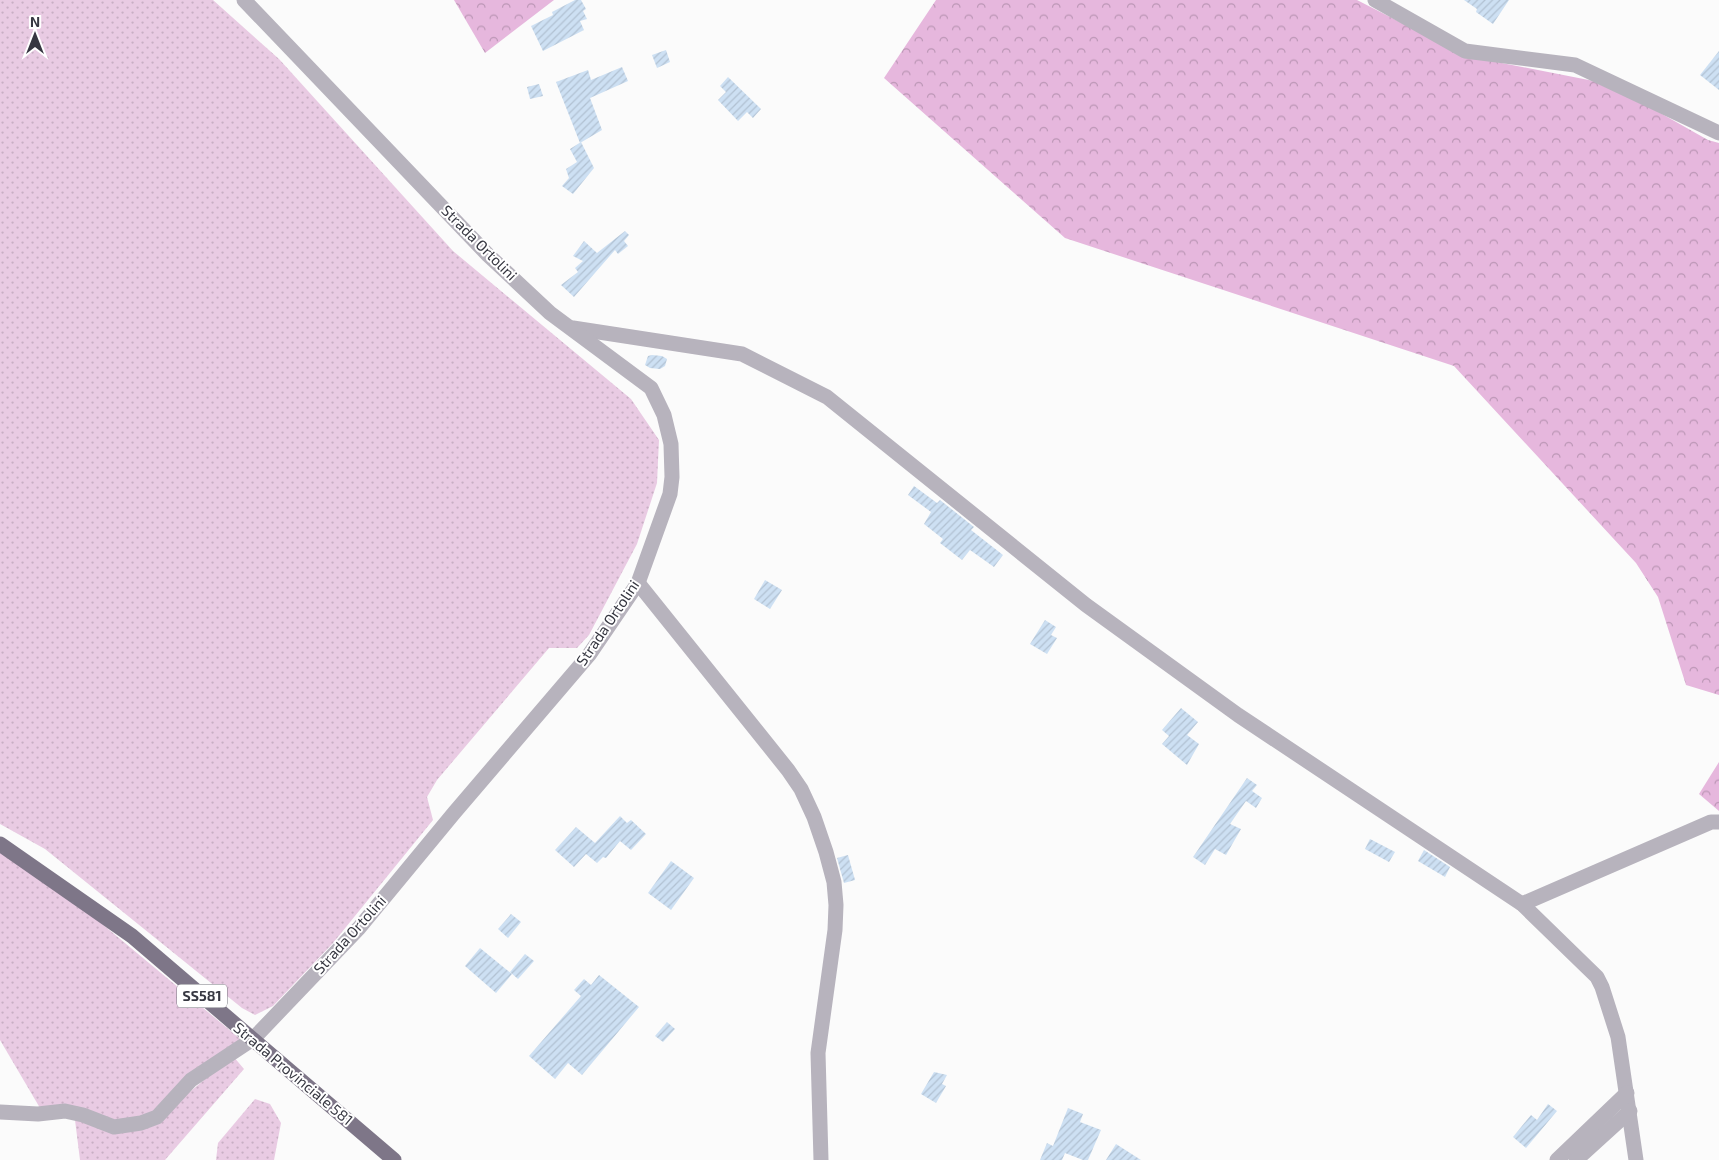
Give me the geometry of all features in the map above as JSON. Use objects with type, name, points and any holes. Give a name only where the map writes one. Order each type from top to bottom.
[{"type":"main road","name":"Strada Provinciale 581","points":[[0,844],[132,936],[394,1160]]},
{"type":"street","name":"Strada Ortolini","points":[[0,1112],[38,1114],[65,1111],[83,1114],[114,1126],[142,1123],[157,1117],[191,1080],[253,1039],[359,928],[589,655],[638,583],[670,494],[673,459],[668,430],[661,408],[651,388],[550,312],[488,255],[244,0]]},
{"type":"street","points":[[1375,0],[1466,51],[1575,65],[1719,133]]},
{"type":"street","points":[[571,327],[742,354],[827,397],[1086,605],[1238,715],[1522,904],[1599,982],[1618,1037],[1636,1160]]},
{"type":"street","points":[[638,583],[788,770],[801,789],[814,817],[826,852],[834,882],[836,905],[835,930],[818,1053],[821,1160]]},
{"type":"street","points":[[1522,904],[1711,822],[1719,822]]},
{"type":"street","points":[[1557,1160],[1627,1093]]},
{"type":"street","points":[[1576,1160],[1630,1110]]},
{"type":"shaded area","points":[[0,0],[213,0],[279,59],[453,251],[631,399],[659,440],[657,483],[637,544],[589,635],[577,648],[549,648],[437,780],[427,797],[433,820],[333,943],[273,1006],[255,1015],[242,1008],[45,849],[0,824]]},
{"type":"shaded area","points":[[0,851],[54,884],[244,1042],[143,1120],[121,1125],[40,1108],[0,1040]]},
{"type":"shaded area","points":[[233,1056],[244,1069],[165,1160],[80,1160],[75,1120],[145,1129]]},
{"type":"shaded area","points":[[255,1099],[270,1104],[281,1123],[274,1160],[216,1160],[218,1143]]},
{"type":"green space","points":[[454,0],[554,0],[485,53]]},
{"type":"green space","points":[[936,0],[1357,0],[1466,56],[1609,84],[1708,140],[1719,143],[1719,695],[1686,685],[1658,597],[1636,563],[1454,366],[1065,238],[884,78]]},
{"type":"green space","points":[[1719,762],[1719,811],[1699,794]]},
{"type":"building","points":[[575,0],[581,0],[586,9],[583,11],[587,19],[580,21],[584,30],[543,51],[531,26],[553,15],[552,12]]},
{"type":"building","points":[[1464,0],[1509,0],[1493,24],[1476,12],[1477,9]]},
{"type":"building","points":[[666,50],[670,62],[657,68],[652,55]]},
{"type":"building","points":[[1719,51],[1719,90],[1700,75]]},
{"type":"building","points":[[622,67],[628,81],[590,98],[602,130],[580,143],[556,82],[588,70],[591,80]]},
{"type":"building","points":[[728,77],[761,109],[753,118],[747,112],[738,121],[718,100],[726,92],[720,86]]},
{"type":"building","points":[[539,84],[543,96],[530,99],[527,87]]},
{"type":"building","points":[[581,142],[594,168],[573,194],[562,186],[569,178],[566,169],[577,162],[570,149]]},
{"type":"building","points":[[625,231],[629,235],[624,241],[628,246],[618,254],[615,250],[574,297],[561,285],[578,272],[575,268],[583,261],[573,256],[584,241],[597,253]]},
{"type":"building","points":[[648,356],[662,356],[667,359],[665,366],[660,369],[650,368],[645,365]]},
{"type":"building","points":[[914,486],[937,503],[940,500],[974,527],[971,530],[1003,555],[994,567],[970,550],[962,560],[940,543],[943,539],[924,524],[931,512],[908,495]]},
{"type":"building","points":[[765,580],[782,590],[770,609],[754,599]]},
{"type":"building","points":[[1045,620],[1056,627],[1051,635],[1057,638],[1047,654],[1030,644]]},
{"type":"building","points":[[1181,708],[1198,722],[1187,735],[1199,744],[1187,765],[1162,744],[1169,736],[1162,730]]},
{"type":"building","points":[[1247,778],[1257,785],[1252,791],[1262,798],[1256,808],[1246,801],[1230,824],[1241,829],[1226,855],[1215,849],[1205,865],[1193,857]]},
{"type":"building","points":[[620,816],[627,823],[631,820],[646,834],[631,850],[620,841],[606,858],[603,857],[597,863],[586,854],[574,867],[555,850],[576,827],[595,843]]},
{"type":"building","points":[[1370,839],[1395,852],[1389,862],[1365,849]]},
{"type":"building","points":[[1424,850],[1450,867],[1445,877],[1418,861]]},
{"type":"building","points":[[848,855],[855,880],[844,883],[837,858]]},
{"type":"building","points":[[671,861],[694,878],[671,910],[648,893]]},
{"type":"building","points":[[511,914],[521,922],[508,938],[498,929]]},
{"type":"building","points":[[480,948],[512,974],[496,993],[465,966]]},
{"type":"building","points":[[525,954],[534,961],[518,979],[510,972]]},
{"type":"building","points":[[599,975],[639,1007],[582,1075],[568,1063],[555,1079],[529,1056],[581,996],[574,990],[584,979],[591,985]]},
{"type":"building","points":[[667,1022],[675,1029],[663,1042],[655,1036]]},
{"type":"building","points":[[934,1072],[947,1075],[942,1084],[946,1086],[936,1103],[921,1094]]},
{"type":"building","points":[[1548,1104],[1557,1111],[1526,1148],[1513,1137],[1531,1115],[1537,1120]]},
{"type":"building","points":[[1068,1108],[1083,1114],[1080,1122],[1101,1130],[1088,1160],[1065,1153],[1062,1160],[1040,1160],[1047,1143],[1053,1146]]},
{"type":"building","points":[[1116,1144],[1141,1160],[1106,1160]]}]
